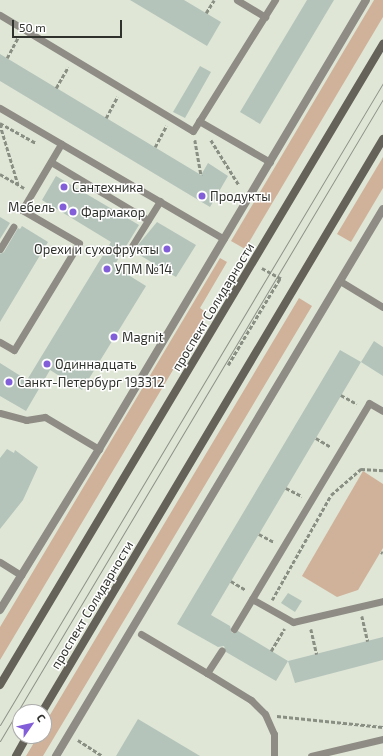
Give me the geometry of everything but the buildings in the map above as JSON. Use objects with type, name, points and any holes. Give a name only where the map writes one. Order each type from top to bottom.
[{"type":"main road","name":"проспект Солидарности","points":[[0,686],[383,44]]},
{"type":"main road","name":"проспект Солидарности","points":[[47,704],[383,139]]},
{"type":"main road","points":[[16,756],[23,744]]},
{"type":"street","points":[[0,610],[99,449],[366,0]]},
{"type":"street","points":[[56,756],[383,209]]},
{"type":"lane","points":[[237,0],[265,17]]},
{"type":"lane","points":[[0,15],[193,131],[275,0]]},
{"type":"lane","points":[[0,108],[160,200],[224,239]]},
{"type":"lane","points":[[199,121],[270,162]]},
{"type":"lane","points":[[0,342],[14,350],[79,243],[22,210],[61,144]]},
{"type":"lane","points":[[51,162],[148,220]]},
{"type":"lane","points":[[132,246],[160,200]]},
{"type":"lane","points":[[0,249],[13,227]]},
{"type":"lane","points":[[340,281],[383,307]]},
{"type":"lane","points":[[234,629],[369,403],[383,411]]},
{"type":"lane","points":[[0,413],[26,420],[45,417],[99,449]]},
{"type":"lane","points":[[0,562],[21,575]]},
{"type":"lane","points":[[253,597],[268,608],[293,622],[383,602]]},
{"type":"lane","points":[[141,634],[251,700],[265,714],[274,734],[274,756]]},
{"type":"lane","points":[[208,673],[222,650]]},
{"type":"lane","points":[[311,756],[383,739]]},
{"type":"path","points":[[206,13],[214,0]]},
{"type":"path","points":[[6,58],[22,29]]},
{"type":"path","points":[[56,88],[72,59]]},
{"type":"path","points":[[106,118],[122,88]]},
{"type":"path","points":[[155,147],[171,117]]},
{"type":"path","points":[[199,121],[239,185]]},
{"type":"path","points":[[0,124],[18,184]]},
{"type":"path","points":[[193,131],[201,175]]},
{"type":"path","points":[[0,174],[33,193]]},
{"type":"path","points":[[228,365],[281,279],[262,268]]},
{"type":"path","points":[[342,395],[365,409]]},
{"type":"path","points":[[316,438],[340,452]]},
{"type":"path","points":[[268,608],[331,495],[361,469],[383,470]]},
{"type":"path","points":[[286,488],[311,501]]},
{"type":"path","points":[[259,534],[283,547]]},
{"type":"path","points":[[231,581],[253,597]]},
{"type":"path","points":[[360,607],[368,640]]},
{"type":"path","points":[[308,618],[317,654]]},
{"type":"path","points":[[271,651],[289,620]]},
{"type":"path","points":[[265,714],[383,727]]},
{"type":"path","points":[[77,740],[104,756]]},
{"type":"shaded area","points":[[374,0],[383,0],[383,17],[245,249],[231,241]]},
{"type":"shaded area","points":[[383,157],[383,188],[351,242],[337,234]]},
{"type":"shaded area","points":[[220,258],[227,262],[200,308],[207,313],[0,660],[0,627]]},
{"type":"shaded area","points":[[299,298],[312,306],[52,741],[52,712]]},
{"type":"shaded area","points":[[363,471],[383,484],[383,548],[358,590],[337,597],[302,576]]},
{"type":"shaded area","points":[[33,744],[50,744],[43,756],[26,756]]},
{"type":"tram line","points":[[0,725],[383,83]]},
{"type":"tram line","points":[[0,741],[383,99]]},
{"type":"place","name":"Сантехника","points":[[64,187]]},
{"type":"place","name":"Продукты","points":[[202,196]]},
{"type":"place","name":"Мебель","points":[[63,207]]},
{"type":"place","name":"Фармакор","points":[[73,212]]},
{"type":"place","name":"Орехи и сухофрукты","points":[[167,249]]},
{"type":"place","name":"УПМ №14","points":[[107,269]]},
{"type":"place","name":"Magnit","points":[[114,337]]},
{"type":"place","name":"Одиннадцать","points":[[47,364]]},
{"type":"place","name":"Санкт-Петербург 193312","points":[[9,382]]}]
